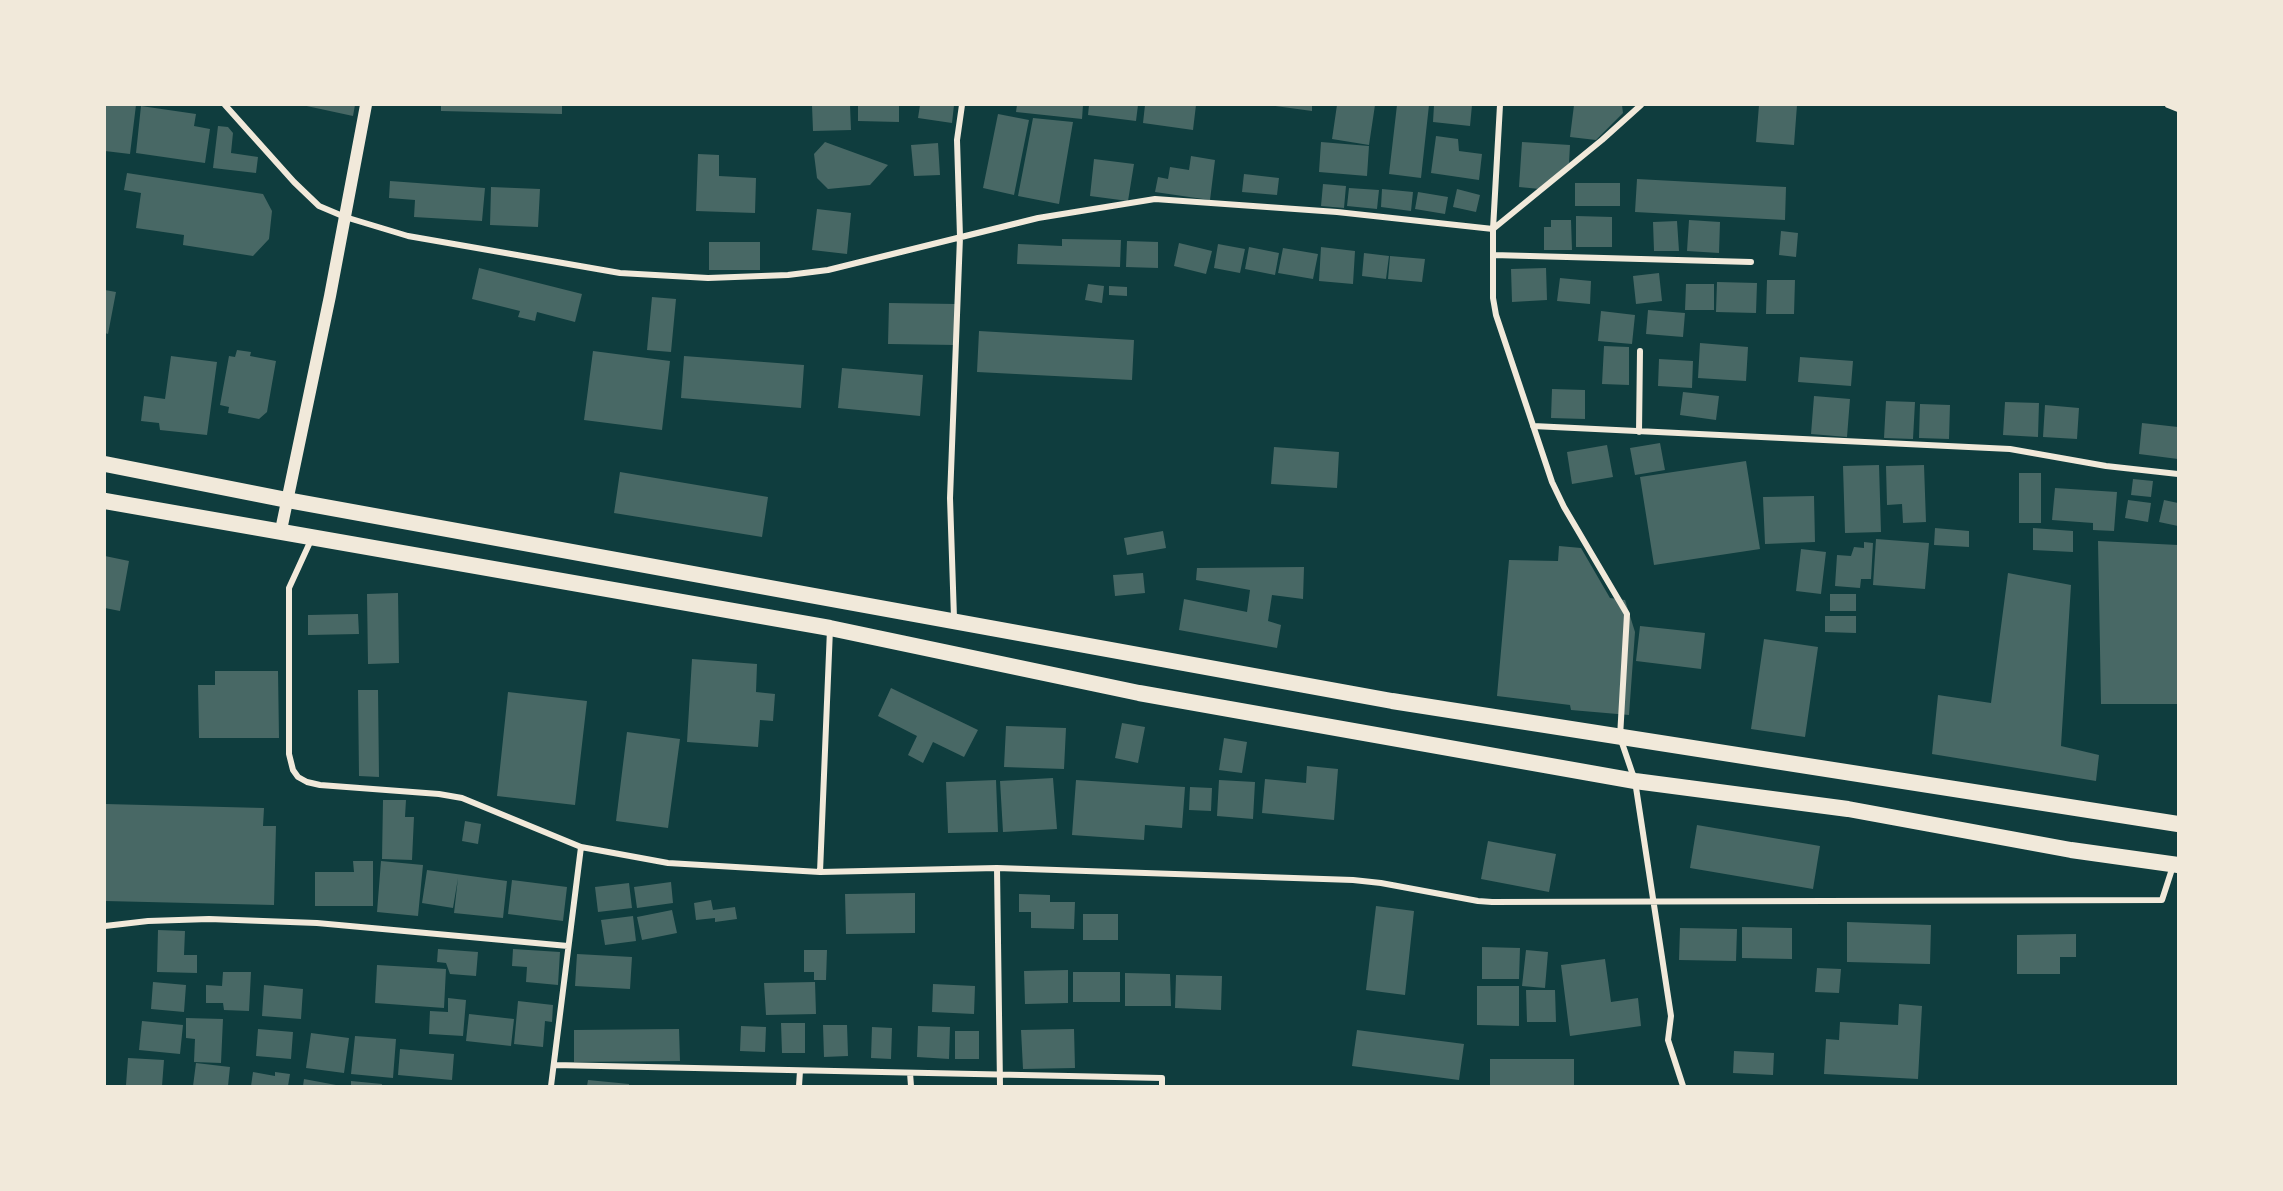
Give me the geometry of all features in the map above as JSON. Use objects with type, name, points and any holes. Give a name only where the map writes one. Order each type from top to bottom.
[{"type":"highway","points":[[105,464],[288,500],[1392,701],[2178,824]]},
{"type":"highway","points":[[105,501],[281,530],[830,628],[1139,693],[1635,781],[1848,809],[2071,850],[2176,865]]},
{"type":"main road","points":[[281,530],[366,105]]},
{"type":"street","points":[[225,105],[319,206],[345,217],[408,236],[610,272],[698,278],[757,277],[828,270],[1038,218],[1155,199],[1336,212],[1493,229],[1568,169],[1641,105]]},
{"type":"street","points":[[954,622],[950,498],[960,237],[957,140],[962,105]]},
{"type":"street","points":[[1500,105],[1493,229],[1492,282],[1496,315],[1552,482],[1564,507],[1627,614],[1620,737],[1635,781],[1671,1016],[1668,1040],[1683,1086]]},
{"type":"street","points":[[2168,105],[2178,109]]},
{"type":"street","points":[[1493,255],[1751,262]]},
{"type":"street","points":[[1639,432],[1640,351]]},
{"type":"street","points":[[1533,426],[2010,449],[2106,466],[2178,474]]},
{"type":"street","points":[[313,536],[288,588],[289,754],[293,770],[298,777],[320,785],[439,794],[462,798],[581,847],[668,863],[820,872],[997,868],[1353,880],[1478,901],[2162,900],[2176,865]]},
{"type":"street","points":[[820,872],[830,628]]},
{"type":"street","points":[[551,1086],[581,847]]},
{"type":"street","points":[[997,868],[1000,1086]]},
{"type":"street","points":[[105,926],[148,921],[210,920],[317,923],[568,946]]},
{"type":"street","points":[[554,1065],[1162,1078],[1162,1086]]},
{"type":"street","points":[[799,1086],[800,1071]]},
{"type":"street","points":[[910,1073],[911,1086]]},
{"type":"building","points":[[105,105],[136,105],[130,154],[105,151]]},
{"type":"building","points":[[302,105],[355,105],[353,116]]},
{"type":"building","points":[[441,105],[562,105],[562,114],[441,111]]},
{"type":"building","points":[[812,105],[850,105],[851,130],[813,131]]},
{"type":"building","points":[[858,105],[899,105],[899,122],[858,121]]},
{"type":"building","points":[[920,105],[954,105],[952,123],[918,118]]},
{"type":"building","points":[[1017,105],[1083,105],[1082,119],[1016,112]]},
{"type":"building","points":[[1089,105],[1138,105],[1136,121],[1088,115]]},
{"type":"building","points":[[1145,105],[1196,105],[1193,130],[1143,123]]},
{"type":"building","points":[[1268,105],[1312,105],[1312,111]]},
{"type":"building","points":[[1337,105],[1375,105],[1369,145],[1332,139]]},
{"type":"building","points":[[1397,105],[1429,105],[1421,178],[1389,174]]},
{"type":"building","points":[[1434,105],[1472,105],[1470,126],[1433,122]]},
{"type":"building","points":[[1574,105],[1622,105],[1623,113],[1596,140],[1570,137]]},
{"type":"building","points":[[1759,105],[1797,105],[1794,145],[1756,142]]},
{"type":"building","points":[[141,106],[196,114],[194,126],[210,129],[205,163],[136,153]]},
{"type":"building","points":[[998,114],[1029,120],[1014,195],[983,188]]},
{"type":"building","points":[[1033,118],[1073,122],[1059,204],[1018,196]]},
{"type":"building","points":[[218,126],[228,127],[233,133],[231,153],[258,157],[256,173],[213,168]]},
{"type":"building","points":[[1436,136],[1458,139],[1459,151],[1482,154],[1479,180],[1431,173]]},
{"type":"building","points":[[825,142],[888,165],[870,185],[828,189],[817,178],[814,154]]},
{"type":"building","points":[[1321,142],[1369,146],[1367,176],[1319,172]]},
{"type":"building","points":[[1522,142],[1570,145],[1569,163],[1540,189],[1519,187]]},
{"type":"building","points":[[938,143],[940,175],[914,176],[911,145]]},
{"type":"building","points":[[698,154],[719,155],[719,176],[756,178],[755,213],[696,211]]},
{"type":"building","points":[[1191,156],[1215,160],[1210,200],[1155,192],[1158,177],[1168,179],[1170,167],[1189,170]]},
{"type":"building","points":[[1094,159],[1134,164],[1128,201],[1090,196]]},
{"type":"building","points":[[127,173],[263,194],[272,211],[269,239],[253,256],[183,245],[184,235],[136,228],[141,193],[124,190]]},
{"type":"building","points":[[1244,174],[1279,178],[1277,195],[1242,192]]},
{"type":"building","points":[[1637,179],[1786,187],[1785,220],[1635,212]]},
{"type":"building","points":[[390,181],[485,188],[482,221],[414,217],[415,200],[389,198]]},
{"type":"building","points":[[1575,183],[1620,183],[1620,206],[1575,206]]},
{"type":"building","points":[[1323,184],[1346,186],[1344,208],[1321,206]]},
{"type":"building","points":[[491,187],[540,189],[538,227],[490,225]]},
{"type":"building","points":[[1349,188],[1379,190],[1377,209],[1347,206]]},
{"type":"building","points":[[1382,189],[1413,192],[1411,211],[1381,207]]},
{"type":"building","points":[[1457,189],[1480,195],[1476,212],[1453,207]]},
{"type":"building","points":[[1418,192],[1448,197],[1445,214],[1415,209]]},
{"type":"building","points":[[817,209],[851,213],[847,254],[812,250]]},
{"type":"building","points":[[1576,216],[1612,217],[1612,247],[1576,247]]},
{"type":"building","points":[[1551,220],[1571,220],[1572,250],[1544,250],[1544,227],[1551,227]]},
{"type":"building","points":[[1689,220],[1720,222],[1719,253],[1687,251]]},
{"type":"building","points":[[1677,221],[1679,251],[1654,251],[1653,222]]},
{"type":"building","points":[[1781,231],[1798,233],[1796,257],[1779,255]]},
{"type":"building","points":[[1062,239],[1121,240],[1120,267],[1017,264],[1018,244],[1062,246]]},
{"type":"building","points":[[1127,241],[1158,242],[1158,268],[1126,267]]},
{"type":"building","points":[[709,242],[760,242],[760,270],[709,270]]},
{"type":"building","points":[[1179,243],[1212,251],[1206,274],[1174,266]]},
{"type":"building","points":[[1218,244],[1245,249],[1240,273],[1214,268]]},
{"type":"building","points":[[1249,247],[1279,253],[1275,275],[1245,269]]},
{"type":"building","points":[[1321,247],[1355,251],[1353,284],[1319,281]]},
{"type":"building","points":[[1283,248],[1318,254],[1313,279],[1278,273]]},
{"type":"building","points":[[1364,253],[1389,256],[1386,279],[1362,276]]},
{"type":"building","points":[[1390,256],[1425,259],[1422,282],[1388,279]]},
{"type":"building","points":[[479,268],[582,294],[575,322],[537,312],[535,321],[518,317],[520,311],[472,299]]},
{"type":"building","points":[[1546,268],[1547,300],[1512,302],[1511,269]]},
{"type":"building","points":[[1659,273],[1662,301],[1636,304],[1633,276]]},
{"type":"building","points":[[1560,278],[1591,281],[1590,304],[1557,301]]},
{"type":"building","points":[[1767,280],[1795,280],[1794,314],[1766,314]]},
{"type":"building","points":[[1717,282],[1757,283],[1756,313],[1716,312]]},
{"type":"building","points":[[1088,284],[1104,286],[1102,303],[1085,300]]},
{"type":"building","points":[[1686,284],[1714,284],[1714,310],[1685,310]]},
{"type":"building","points":[[1109,286],[1127,287],[1127,296],[1109,295]]},
{"type":"building","points":[[105,290],[116,292],[108,334],[105,333]]},
{"type":"building","points":[[652,297],[676,299],[671,352],[647,350]]},
{"type":"building","points":[[889,303],[956,304],[956,345],[888,344]]},
{"type":"building","points":[[1648,310],[1685,313],[1683,337],[1646,334]]},
{"type":"building","points":[[1601,311],[1635,315],[1632,344],[1598,341]]},
{"type":"building","points":[[979,331],[1134,340],[1132,380],[977,372]]},
{"type":"building","points":[[1700,343],[1748,347],[1746,381],[1698,378]]},
{"type":"building","points":[[1604,346],[1629,347],[1629,385],[1602,384]]},
{"type":"building","points":[[237,350],[251,352],[250,356],[276,361],[267,412],[259,419],[228,413],[229,407],[220,405],[229,356],[235,357]]},
{"type":"building","points":[[593,351],[670,361],[662,430],[584,420]]},
{"type":"building","points":[[171,356],[217,362],[207,435],[160,430],[159,423],[141,421],[144,396],[165,399]]},
{"type":"building","points":[[684,356],[804,365],[801,408],[681,398]]},
{"type":"building","points":[[1800,357],[1853,361],[1851,386],[1798,382]]},
{"type":"building","points":[[1659,359],[1693,361],[1692,388],[1658,386]]},
{"type":"building","points":[[842,368],[923,375],[920,416],[838,408]]},
{"type":"building","points":[[1552,389],[1585,390],[1585,419],[1551,418]]},
{"type":"building","points":[[1683,392],[1719,396],[1716,420],[1680,415]]},
{"type":"building","points":[[1814,396],[1850,399],[1847,437],[1811,434]]},
{"type":"building","points":[[1886,401],[1915,402],[1913,439],[1884,438]]},
{"type":"building","points":[[2005,402],[2039,403],[2038,437],[2003,435]]},
{"type":"building","points":[[1920,404],[1950,405],[1949,439],[1919,438]]},
{"type":"building","points":[[2045,405],[2079,408],[2077,439],[2043,437]]},
{"type":"building","points":[[2142,423],[2178,427],[2178,459],[2139,454]]},
{"type":"building","points":[[1660,443],[1665,470],[1635,475],[1630,448]]},
{"type":"building","points":[[1607,445],[1613,477],[1572,484],[1567,452]]},
{"type":"building","points":[[1274,447],[1339,452],[1337,488],[1271,484]]},
{"type":"building","points":[[1746,461],[1760,549],[1654,565],[1640,477]]},
{"type":"building","points":[[1879,465],[1881,532],[1845,533],[1843,466]]},
{"type":"building","points":[[1924,465],[1926,522],[1903,523],[1902,504],[1887,505],[1886,466]]},
{"type":"building","points":[[620,472],[768,497],[762,537],[614,513]]},
{"type":"building","points":[[2019,473],[2041,473],[2041,523],[2019,523]]},
{"type":"building","points":[[2133,479],[2153,481],[2151,497],[2131,495]]},
{"type":"building","points":[[2055,488],[2117,492],[2114,531],[2093,530],[2093,523],[2052,520]]},
{"type":"building","points":[[1814,496],[1815,542],[1765,544],[1763,497]]},
{"type":"building","points":[[2128,500],[2151,503],[2148,522],[2125,518]]},
{"type":"building","points":[[2164,500],[2178,503],[2178,526],[2159,522]]},
{"type":"building","points":[[1935,528],[1969,531],[1969,547],[1934,545]]},
{"type":"building","points":[[2033,528],[2073,531],[2073,552],[2033,550]]},
{"type":"building","points":[[1163,531],[1166,548],[1127,555],[1124,538]]},
{"type":"building","points":[[1876,539],[1929,543],[1925,589],[1873,585]]},
{"type":"building","points":[[2098,541],[2178,545],[2178,704],[2101,704]]},
{"type":"building","points":[[1864,542],[1873,543],[1871,579],[1861,579],[1860,588],[1835,586],[1837,555],[1851,556],[1854,547],[1864,548]]},
{"type":"building","points":[[1559,546],[1581,548],[1610,598],[1625,600],[1635,632],[1629,715],[1571,710],[1570,705],[1497,696],[1509,560],[1558,561]]},
{"type":"building","points":[[1801,549],[1826,552],[1821,594],[1796,591]]},
{"type":"building","points":[[105,556],[129,561],[120,611],[105,608]]},
{"type":"building","points":[[1304,567],[1303,599],[1272,595],[1268,621],[1281,625],[1277,648],[1179,630],[1184,599],[1247,612],[1250,590],[1196,580],[1197,568]]},
{"type":"building","points":[[1143,573],[1145,593],[1115,596],[1113,575]]},
{"type":"building","points":[[2008,573],[2071,585],[2061,746],[2099,755],[2096,781],[1932,754],[1938,695],[1991,703]]},
{"type":"building","points":[[398,593],[399,663],[368,664],[367,594]]},
{"type":"building","points":[[1830,594],[1856,594],[1856,611],[1830,611]]},
{"type":"building","points":[[358,614],[359,634],[308,635],[308,615]]},
{"type":"building","points":[[1825,616],[1856,616],[1856,633],[1825,632]]},
{"type":"building","points":[[1640,626],[1705,633],[1701,669],[1636,661]]},
{"type":"building","points":[[1764,639],[1818,647],[1805,737],[1751,729]]},
{"type":"building","points":[[692,659],[757,664],[756,692],[775,694],[773,721],[760,720],[758,747],[687,742]]},
{"type":"building","points":[[215,671],[278,671],[279,738],[199,738],[198,685],[215,685]]},
{"type":"building","points":[[891,688],[978,730],[964,757],[933,742],[923,763],[908,755],[917,736],[878,716]]},
{"type":"building","points":[[358,690],[378,690],[379,777],[359,776]]},
{"type":"building","points":[[508,692],[587,701],[575,805],[497,796]]},
{"type":"building","points":[[1122,723],[1145,727],[1138,763],[1115,758]]},
{"type":"building","points":[[1006,726],[1066,728],[1064,769],[1004,767]]},
{"type":"building","points":[[627,732],[680,739],[668,828],[616,821]]},
{"type":"building","points":[[1224,738],[1247,742],[1242,773],[1219,770]]},
{"type":"building","points":[[1307,766],[1338,769],[1334,820],[1262,813],[1265,779],[1306,783]]},
{"type":"building","points":[[1053,778],[1057,829],[1003,832],[1000,781]]},
{"type":"building","points":[[996,780],[998,832],[948,833],[946,782]]},
{"type":"building","points":[[1076,780],[1185,787],[1182,828],[1145,825],[1144,840],[1072,835]]},
{"type":"building","points":[[1219,780],[1255,782],[1253,819],[1217,816]]},
{"type":"building","points":[[1190,787],[1212,788],[1211,811],[1189,810]]},
{"type":"building","points":[[383,800],[406,800],[405,817],[414,817],[412,860],[382,859]]},
{"type":"building","points":[[105,804],[264,808],[263,826],[276,826],[274,905],[105,901]]},
{"type":"building","points":[[465,821],[481,824],[478,844],[462,841]]},
{"type":"building","points":[[1697,825],[1820,846],[1813,889],[1690,868]]},
{"type":"building","points":[[1488,841],[1556,854],[1549,892],[1481,879]]},
{"type":"building","points":[[353,861],[373,861],[373,906],[315,906],[315,872],[354,872]]},
{"type":"building","points":[[381,861],[423,865],[418,916],[377,912]]},
{"type":"building","points":[[427,870],[507,881],[503,918],[454,913],[458,878],[453,908],[422,903]]},
{"type":"building","points":[[512,880],[567,887],[563,921],[508,914]]},
{"type":"building","points":[[671,882],[673,903],[637,908],[634,887]]},
{"type":"building","points":[[629,883],[632,908],[598,912],[595,887]]},
{"type":"building","points":[[915,893],[915,933],[846,934],[845,894]]},
{"type":"building","points":[[1019,894],[1050,895],[1050,902],[1075,902],[1074,929],[1031,928],[1031,912],[1019,912]]},
{"type":"building","points":[[711,900],[713,910],[735,907],[737,919],[715,922],[715,918],[696,920],[694,903]]},
{"type":"building","points":[[1376,906],[1414,911],[1405,995],[1366,990]]},
{"type":"building","points":[[672,910],[677,933],[642,940],[637,917]]},
{"type":"building","points":[[1083,914],[1118,914],[1118,940],[1083,940]]},
{"type":"building","points":[[633,916],[636,941],[605,945],[601,920]]},
{"type":"building","points":[[1847,922],[1931,925],[1930,964],[1847,962]]},
{"type":"building","points":[[1742,927],[1792,928],[1792,959],[1742,958]]},
{"type":"building","points":[[1680,928],[1737,929],[1736,961],[1679,960]]},
{"type":"building","points":[[158,930],[185,931],[184,955],[197,955],[197,973],[157,972]]},
{"type":"building","points":[[2076,934],[2076,957],[2060,957],[2060,974],[2017,974],[2017,935]]},
{"type":"building","points":[[1482,947],[1520,948],[1519,979],[1482,979]]},
{"type":"building","points":[[438,949],[478,952],[476,976],[450,974],[446,963],[437,962]]},
{"type":"building","points":[[513,949],[560,952],[558,985],[526,982],[527,967],[512,966]]},
{"type":"building","points":[[804,950],[827,950],[826,980],[814,980],[814,972],[804,972]]},
{"type":"building","points":[[1526,950],[1548,952],[1545,988],[1522,986]]},
{"type":"building","points":[[577,954],[632,957],[630,989],[575,986]]},
{"type":"building","points":[[1605,959],[1611,1002],[1638,998],[1641,1026],[1570,1036],[1561,965]]},
{"type":"building","points":[[377,965],[446,969],[444,1008],[375,1003]]},
{"type":"building","points":[[1817,968],[1841,969],[1839,993],[1815,992]]},
{"type":"building","points":[[1068,970],[1068,1003],[1025,1004],[1024,971]]},
{"type":"building","points":[[223,972],[251,972],[249,1011],[224,1010],[223,1003],[206,1003],[206,985],[222,986]]},
{"type":"building","points":[[1073,972],[1120,972],[1120,1002],[1073,1002]]},
{"type":"building","points":[[1125,973],[1170,974],[1171,1006],[1125,1006]]},
{"type":"building","points":[[1176,975],[1222,976],[1221,1010],[1175,1008]]},
{"type":"building","points":[[153,982],[186,985],[184,1012],[151,1009]]},
{"type":"building","points":[[815,982],[816,1014],[766,1015],[764,983]]},
{"type":"building","points":[[933,984],[975,986],[974,1014],[932,1012]]},
{"type":"building","points":[[264,985],[303,989],[301,1019],[262,1016]]},
{"type":"building","points":[[1477,986],[1519,986],[1519,1026],[1477,1025]]},
{"type":"building","points":[[1526,990],[1555,990],[1556,1022],[1527,1022]]},
{"type":"building","points":[[448,998],[466,1000],[463,1036],[429,1034],[430,1011],[448,1012]]},
{"type":"building","points":[[518,1001],[553,1005],[552,1022],[545,1021],[543,1047],[514,1044]]},
{"type":"building","points":[[1899,1004],[1922,1006],[1918,1079],[1824,1074],[1826,1039],[1839,1040],[1840,1022],[1898,1025]]},
{"type":"building","points":[[469,1014],[514,1019],[511,1046],[466,1041]]},
{"type":"building","points":[[186,1018],[223,1019],[221,1063],[194,1062],[195,1039],[186,1038]]},
{"type":"building","points":[[142,1021],[183,1025],[180,1054],[139,1050]]},
{"type":"building","points":[[781,1023],[805,1023],[805,1053],[782,1053]]},
{"type":"building","points":[[823,1025],[847,1025],[848,1056],[824,1057]]},
{"type":"building","points":[[741,1026],[766,1027],[765,1052],[740,1051]]},
{"type":"building","points":[[918,1026],[950,1027],[949,1059],[917,1057]]},
{"type":"building","points":[[872,1027],[892,1028],[891,1059],[871,1058]]},
{"type":"building","points":[[258,1029],[293,1032],[291,1059],[256,1056]]},
{"type":"building","points":[[679,1029],[680,1061],[574,1062],[574,1030]]},
{"type":"building","points":[[1074,1029],[1075,1068],[1023,1069],[1021,1030]]},
{"type":"building","points":[[1357,1030],[1464,1044],[1459,1080],[1352,1066]]},
{"type":"building","points":[[955,1031],[979,1031],[979,1059],[955,1059]]},
{"type":"building","points":[[311,1033],[349,1038],[344,1073],[306,1068]]},
{"type":"building","points":[[355,1036],[396,1039],[393,1078],[351,1074]]},
{"type":"building","points":[[400,1049],[454,1054],[452,1080],[398,1075]]},
{"type":"building","points":[[1734,1051],[1774,1053],[1773,1075],[1733,1073]]},
{"type":"building","points":[[128,1058],[164,1060],[162,1086],[126,1085]]},
{"type":"building","points":[[1490,1059],[1574,1059],[1574,1086],[1490,1086]]},
{"type":"building","points":[[196,1063],[230,1067],[228,1086],[193,1086]]},
{"type":"building","points":[[253,1072],[275,1076],[275,1072],[290,1074],[288,1086],[251,1086]]},
{"type":"building","points":[[304,1079],[336,1085],[336,1086],[303,1086]]},
{"type":"building","points":[[588,1080],[629,1084],[629,1086],[587,1086]]},
{"type":"building","points":[[351,1081],[382,1084],[382,1086],[351,1086]]}]
